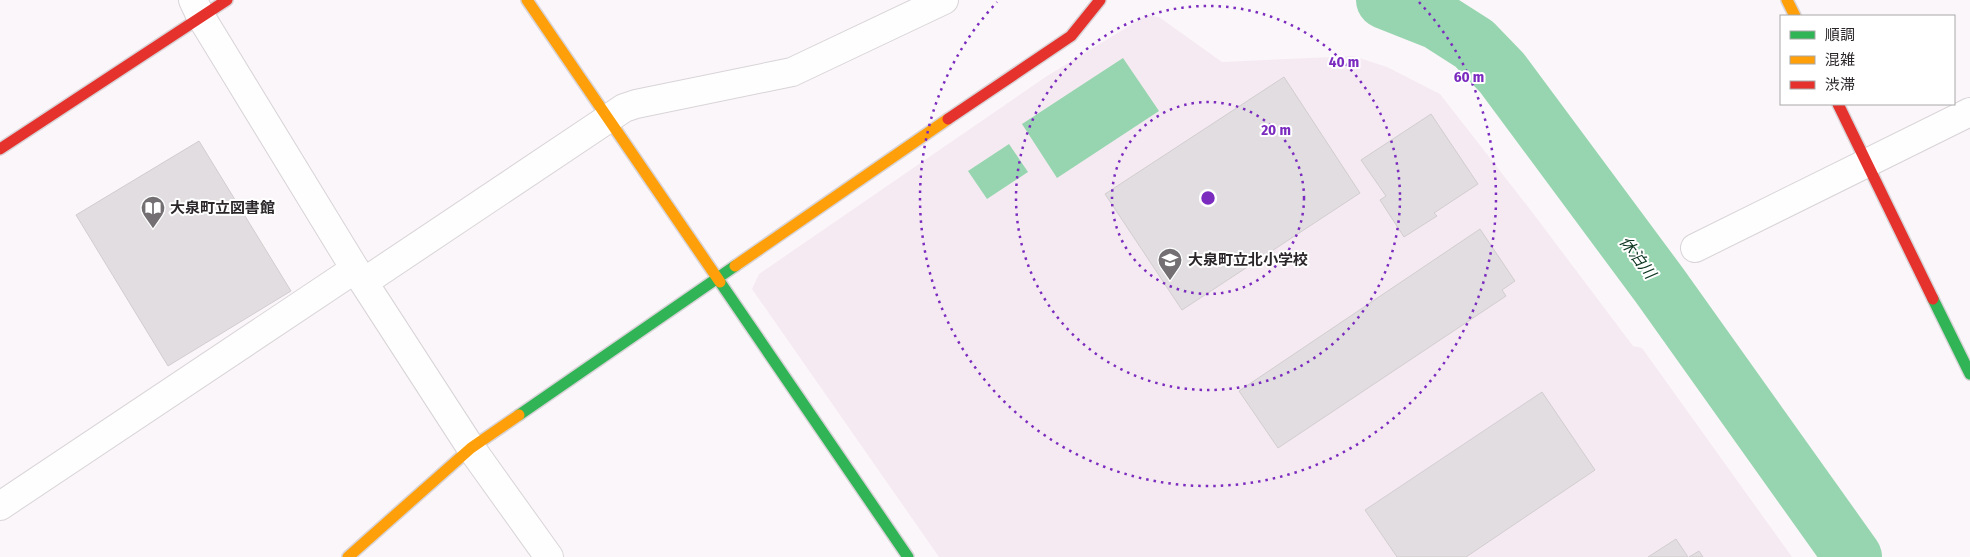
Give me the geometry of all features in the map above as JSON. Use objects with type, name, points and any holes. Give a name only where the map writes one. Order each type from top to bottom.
[{"type":"street","points":[[0,149],[197,8],[227,0]]},
{"type":"street","points":[[527,0],[908,557]]},
{"type":"street","points":[[0,506],[624,108],[792,72],[944,0]]},
{"type":"street","points":[[348,557],[470,448],[1045,52],[1071,36],[1100,0]]},
{"type":"street","points":[[1787,0],[1794,15]]},
{"type":"street","points":[[197,8],[360,276],[470,448],[549,557]]},
{"type":"street","points":[[1838,105],[1970,374]]},
{"type":"street","points":[[1695,248],[1970,112]]},
{"type":"shaded area","name":"大泉町立北小学校","points":[[1147,15],[1159,17],[1222,62],[1353,56],[1387,67],[1440,94],[1633,346],[1642,348],[1792,557],[939,557],[752,289],[759,274],[1047,76]]},
{"type":"shaded area","points":[[1123,58],[1159,111],[1057,178],[1022,124]]},
{"type":"shaded area","points":[[1009,144],[1028,172],[987,199],[968,171]]},
{"type":"building","points":[[1284,77],[1360,193],[1182,310],[1105,194]]},
{"type":"building","points":[[1431,114],[1478,184],[1434,213],[1437,216],[1404,237],[1380,200],[1386,196],[1361,160]]},
{"type":"building","points":[[199,141],[291,291],[168,366],[76,215]]},
{"type":"building","points":[[1480,229],[1515,281],[1502,290],[1506,296],[1278,448],[1239,391]]},
{"type":"building","points":[[1542,392],[1595,470],[1466,557],[1397,557],[1365,510]]},
{"type":"building","points":[[1676,539],[1688,557],[1648,557]]},
{"type":"building","points":[[1699,551],[1703,557],[1689,557]]},
{"type":"waterway","name":"休泊川","points":[[1385,0],[1438,21],[1474,44],[1502,73],[1660,286],[1853,557]]},
{"type":"traffic: fast","points":[[519,415],[735,266]]},
{"type":"traffic: fast","points":[[720,282],[908,557]]},
{"type":"traffic: fast","points":[[1933,299],[1970,374]]},
{"type":"traffic: slow","points":[[527,0],[720,282]]},
{"type":"traffic: slow","points":[[1787,0],[1794,15]]},
{"type":"traffic: slow","points":[[735,266],[948,119]]},
{"type":"traffic: slow","points":[[348,557],[471,448],[519,415]]},
{"type":"traffic: jam","points":[[0,149],[227,0]]},
{"type":"traffic: jam","points":[[948,119],[1071,36],[1100,0]]},
{"type":"traffic: jam","points":[[1838,105],[1933,299]]},
{"type":"place","name":"大泉町立図書館","points":[[153,229]]},
{"type":"place","name":"大泉町立北小学校","points":[[1170,281]]}]
